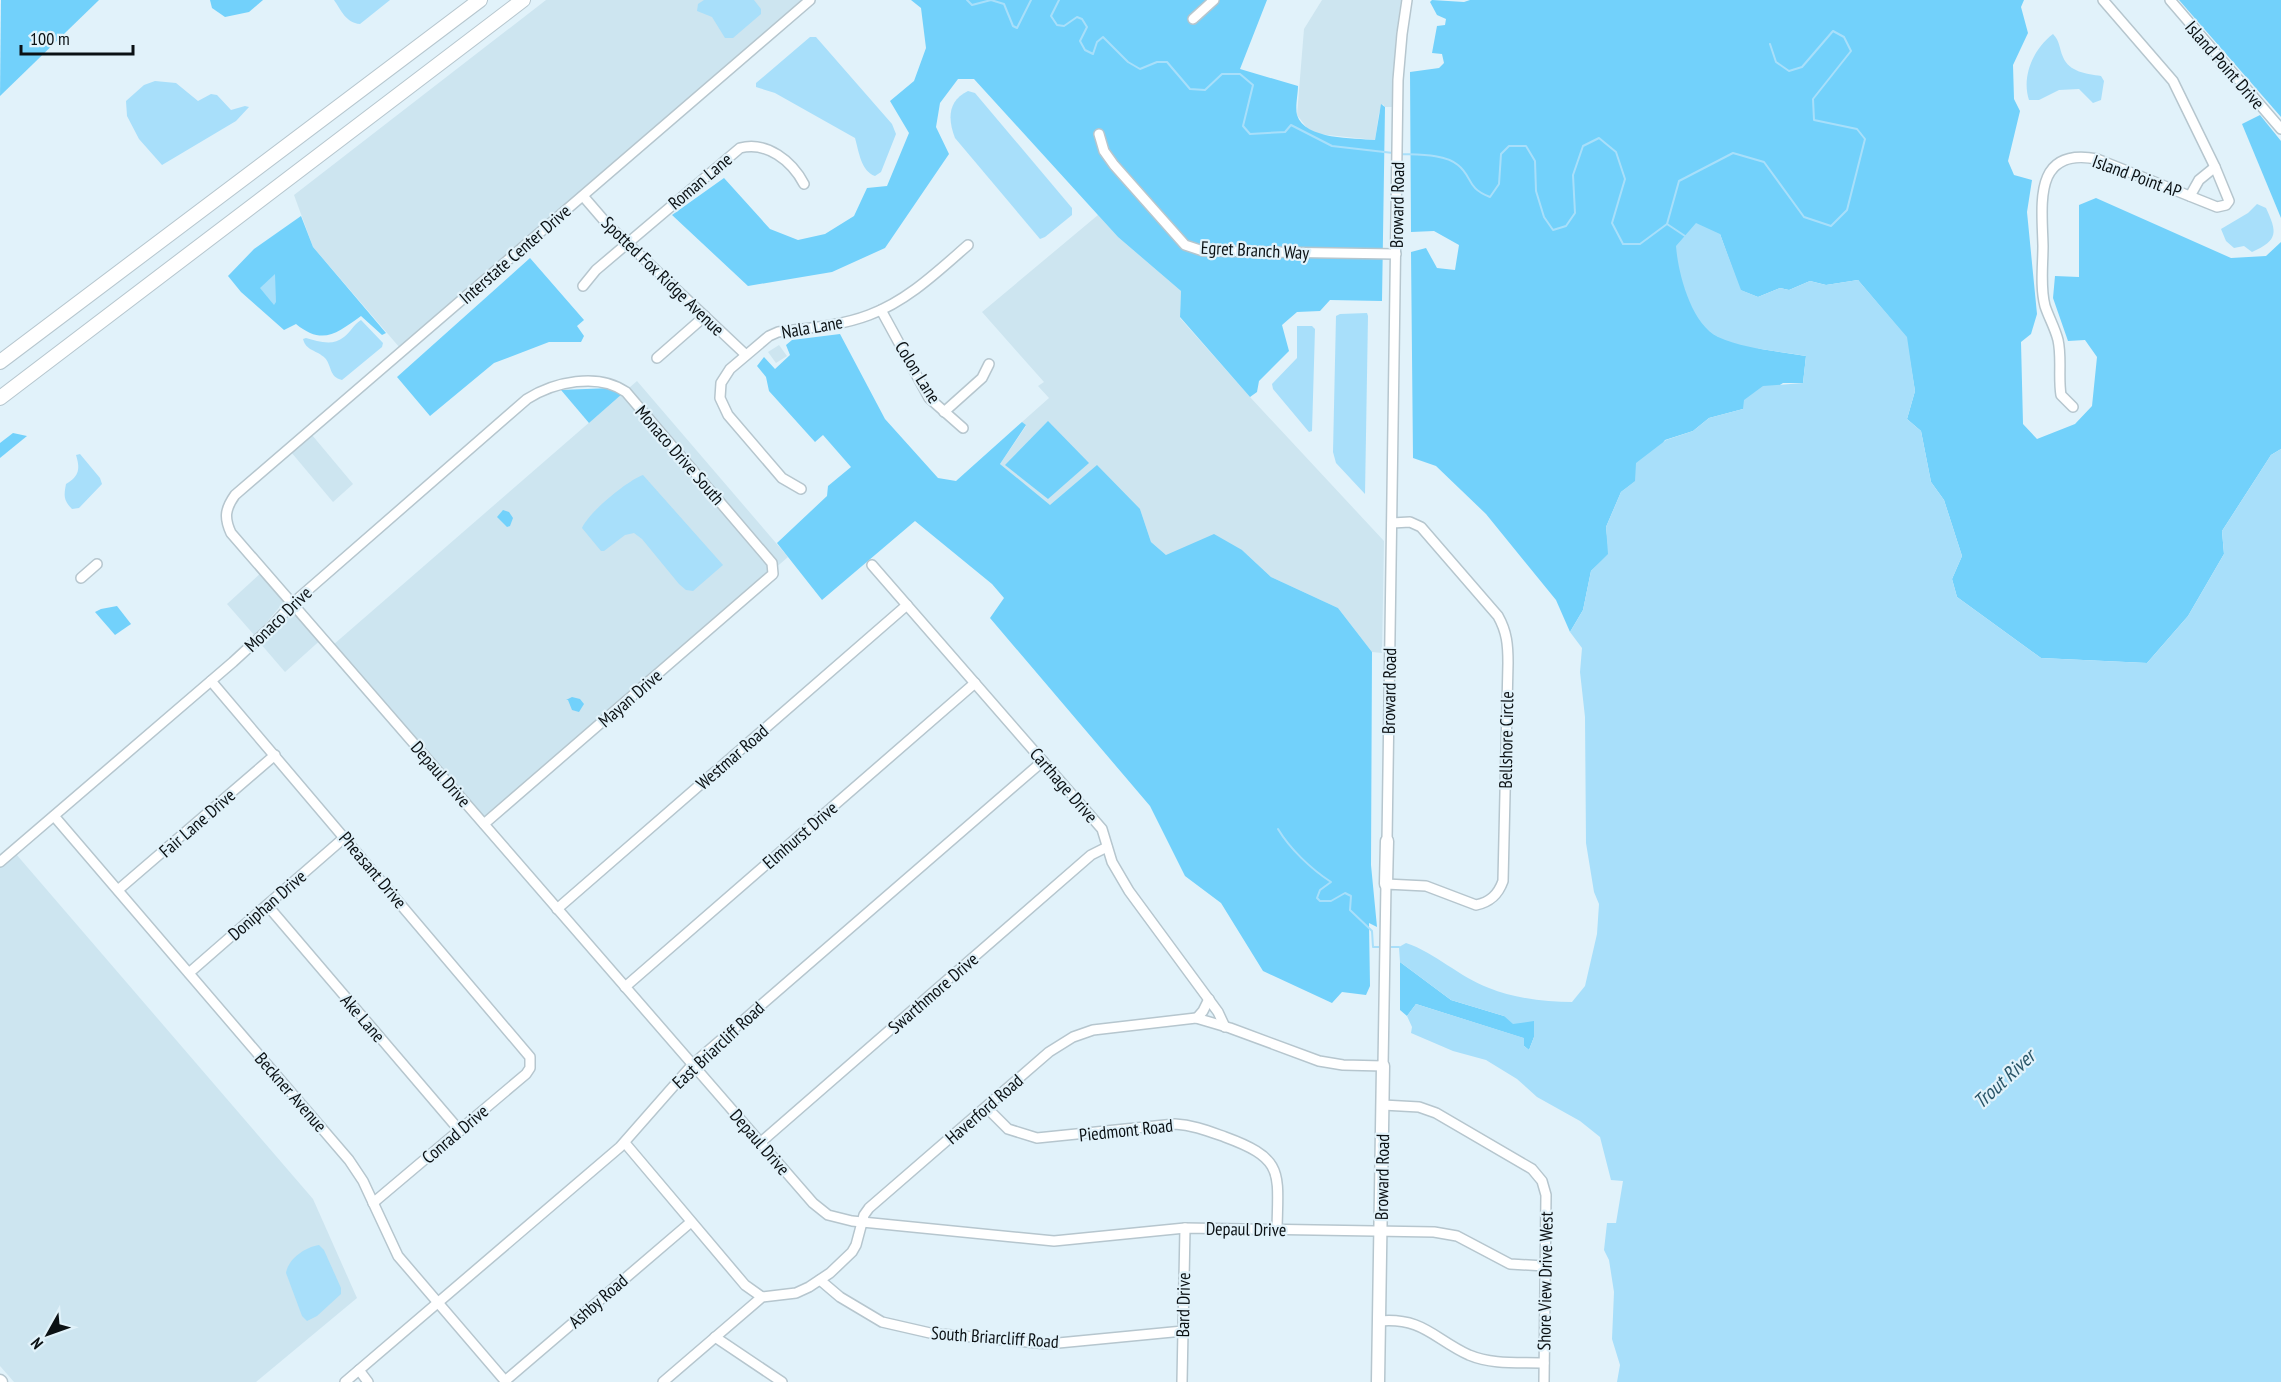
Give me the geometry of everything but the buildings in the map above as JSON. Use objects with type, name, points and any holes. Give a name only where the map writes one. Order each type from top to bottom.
[{"type":"highway","points":[[0,362],[480,0]]},
{"type":"highway","points":[[0,398],[523,0]]},
{"type":"main road","name":"Broward Road","points":[[1386,884],[1387,841]]},
{"type":"main road","name":"Broward Road","points":[[1378,1382],[1383,1066]]},
{"type":"street","name":"Interstate Center Drive","points":[[225,512],[235,495],[810,0]]},
{"type":"street","points":[[1193,19],[1214,0]]},
{"type":"street","name":"Broward Road","points":[[1387,841],[1399,59],[1407,0]]},
{"type":"street","name":"Island Point AP","points":[[2073,407],[2061,395],[2059,343],[2043,296],[2042,189],[2049,172],[2067,158],[2086,157],[2097,159],[2217,207],[2226,205],[2229,201],[2173,81],[2103,0]]},
{"type":"street","name":"Island Point Drive","points":[[2170,0],[2281,129]]},
{"type":"street","name":"Egret Branch Way","points":[[1099,134],[1104,151],[1114,165],[1185,245],[1203,251],[1396,254]]},
{"type":"street","name":"Roman Lane","points":[[582,286],[589,276],[740,148],[759,146],[768,149],[789,162],[804,184]]},
{"type":"street","points":[[2190,196],[2199,180],[2215,167]]},
{"type":"street","name":"Spotted Fox Ridge Avenue","points":[[583,196],[627,244],[746,355]]},
{"type":"street","name":"Nala Lane","points":[[801,489],[782,478],[723,407],[720,398],[721,383],[730,369],[769,336],[778,332],[830,325],[881,310],[912,291],[968,245]]},
{"type":"street","name":"Colon Lane","points":[[881,310],[925,391],[936,406],[963,428]]},
{"type":"street","points":[[657,358],[705,316]]},
{"type":"street","points":[[944,412],[982,378],[989,364]]},
{"type":"street","name":"Monaco Drive South","points":[[562,385],[599,381],[618,386],[626,392],[772,562],[773,570]]},
{"type":"street","name":"Monaco Drive","points":[[0,862],[259,639],[293,603],[527,399],[539,392],[562,385]]},
{"type":"street","name":"Depaul Drive","points":[[225,512],[231,533],[557,909],[817,1207],[838,1219],[1054,1241],[1185,1228],[1446,1233],[1467,1241],[1510,1264],[1545,1266]]},
{"type":"street","name":"Bellshore Circle","points":[[1386,884],[1426,886],[1476,905],[1489,901],[1499,890],[1503,874],[1508,694],[1508,642],[1498,616],[1421,527],[1410,522],[1392,523]]},
{"type":"street","points":[[81,578],[98,564]]},
{"type":"street","name":"Carthage Drive","points":[[872,565],[1102,829],[1119,876],[1223,1018],[1225,1027]]},
{"type":"street","name":"Mayan Drive","points":[[484,824],[770,577],[773,570]]},
{"type":"street","name":"Westmar Road","points":[[557,909],[907,605]]},
{"type":"street","name":"Pheasant Drive","points":[[211,681],[528,1051],[531,1062]]},
{"type":"street","name":"Elmhurst Drive","points":[[625,987],[975,683]]},
{"type":"street","name":"Fair Lane Drive","points":[[118,890],[275,755]]},
{"type":"street","name":"East Briarcliff Road","points":[[345,1382],[625,1143],[693,1064],[1043,761]]},
{"type":"street","name":"Beckner Avenue","points":[[54,816],[349,1160],[363,1181],[393,1249],[506,1382]]},
{"type":"street","name":"Doniphan Drive","points":[[189,973],[345,837]]},
{"type":"street","name":"Swarthmore Drive","points":[[760,1142],[1091,855],[1107,848]]},
{"type":"street","name":"Broward Road","points":[[1383,1066],[1386,884]]},
{"type":"street","name":"Ake Lane","points":[[267,905],[460,1131]]},
{"type":"street","points":[[1197,1018],[1209,999]]},
{"type":"street","name":"Haverford Road","points":[[762,1297],[787,1295],[809,1287],[820,1280],[852,1252],[864,1215],[869,1208],[1049,1052],[1084,1032],[1115,1026],[1197,1018],[1319,1061],[1343,1065],[1383,1066]]},
{"type":"street","name":"Conrad Drive","points":[[373,1203],[526,1074],[531,1062]]},
{"type":"street","name":"Shore View Drive West","points":[[1383,1106],[1419,1107],[1436,1113],[1532,1169],[1542,1181],[1546,1195],[1544,1382]]},
{"type":"street","name":"Piedmont Road","points":[[986,1107],[1008,1129],[1037,1138],[1175,1124],[1197,1127],[1250,1146],[1266,1158],[1275,1171],[1278,1187],[1278,1230]]},
{"type":"street","points":[[625,1143],[746,1285],[762,1297],[663,1382]]},
{"type":"street","name":"Ashby Road","points":[[506,1382],[691,1222]]},
{"type":"street","name":"Bard Drive","points":[[1182,1382],[1185,1228]]},
{"type":"street","name":"South Briarcliff Road","points":[[820,1280],[840,1297],[882,1322],[930,1333],[1048,1344],[1183,1331]]},
{"type":"street","points":[[1379,1321],[1399,1321],[1424,1328],[1469,1355],[1484,1360],[1544,1363]]},
{"type":"street","points":[[715,1337],[782,1382]]},
{"type":"street","points":[[358,1371],[368,1382]]},
{"type":"shaded area","points":[[1,0],[99,0],[0,96]]},
{"type":"shaded area","points":[[210,0],[263,0],[249,12],[225,17],[212,8]]},
{"type":"shaded area","points":[[546,0],[803,0],[400,348],[313,247],[294,195]]},
{"type":"shaded area","points":[[911,0],[1267,0],[1240,69],[1298,86],[1297,115],[1302,123],[1310,129],[1331,136],[1375,140],[1381,104],[1385,107],[1382,301],[1330,300],[1320,311],[1297,312],[1282,325],[1289,351],[1259,381],[1257,392],[1250,397],[1180,317],[1181,291],[1118,237],[974,79],[958,79],[940,103],[936,127],[949,154],[885,248],[832,272],[748,286],[672,215],[724,178],[770,229],[798,240],[825,234],[854,216],[867,188],[887,186],[909,133],[890,101],[914,81],[926,48],[921,8]]},
{"type":"shaded area","points":[[1322,0],[1401,0],[1395,45],[1394,107],[1385,107],[1383,104],[1379,113],[1375,140],[1318,134],[1307,128],[1297,115],[1304,29]]},
{"type":"shaded area","points":[[1432,0],[1464,2],[1470,0],[2024,0],[2021,7],[2028,33],[2013,65],[2014,99],[2020,111],[2008,161],[2014,175],[2032,180],[2027,212],[2037,314],[2031,334],[2021,342],[2023,424],[2037,439],[2075,424],[2092,406],[2097,357],[2085,340],[2068,341],[2053,298],[2055,276],[2079,277],[2079,205],[2096,198],[2231,258],[2266,256],[2281,242],[2281,449],[2271,455],[2222,531],[2224,554],[2188,616],[2147,663],[2041,658],[1957,597],[1952,579],[1962,556],[1944,500],[1931,482],[1921,431],[1907,419],[1915,391],[1906,337],[1858,280],[1826,285],[1810,281],[1789,290],[1780,288],[1758,297],[1740,290],[1720,234],[1717,336],[1761,349],[1806,356],[1803,383],[1783,383],[1743,409],[1709,418],[1693,431],[1665,440],[1636,481],[1621,492],[1606,527],[1609,554],[1591,571],[1583,610],[1570,632],[1556,600],[1486,514],[1436,466],[1413,458],[1411,252],[1426,248],[1437,268],[1455,270],[1459,245],[1434,231],[1411,232],[1410,72],[1439,68],[1444,63],[1442,54],[1432,53],[1437,26],[1445,25],[1446,19],[1437,15],[1430,2]]},
{"type":"shaded area","points":[[2179,0],[2281,0],[2281,117]]},
{"type":"shaded area","points":[[2260,115],[2281,141],[2281,218],[2242,124]]},
{"type":"shaded area","points":[[1098,215],[1118,237],[1181,291],[1180,318],[1384,541],[1382,653],[1372,652],[1338,608],[1271,577],[1242,550],[1166,555],[1151,542],[1140,509],[1050,506],[1000,464],[1026,426],[1022,422],[1049,398],[1038,386],[1044,382],[982,312]]},
{"type":"shaded area","points":[[301,216],[313,247],[386,333],[382,335],[361,316],[345,328],[330,335],[314,334],[296,324],[284,330],[241,292],[228,276],[254,249]]},
{"type":"shaded area","points":[[530,258],[584,320],[577,326],[584,336],[581,342],[549,342],[494,363],[430,416],[397,377]]},
{"type":"shaded area","points":[[840,334],[885,419],[938,478],[956,481],[1022,422],[1026,425],[1000,464],[1050,505],[1097,465],[1140,509],[1151,542],[1166,555],[1214,534],[1242,550],[1271,577],[1338,608],[1372,652],[1371,865],[1377,927],[1369,923],[1370,986],[1366,995],[1342,992],[1332,1003],[1263,971],[1221,903],[1185,876],[1150,806],[990,618],[1004,598],[992,584],[915,521],[822,600],[777,543],[827,496],[828,486],[851,467],[823,435],[815,442],[769,391],[766,377],[757,366],[764,357],[775,369],[790,355],[786,345],[792,340]]},
{"type":"shaded area","points":[[779,345],[787,356],[776,363],[768,352]]},
{"type":"shaded area","points":[[637,381],[788,557],[484,819],[333,645]]},
{"type":"shaded area","points":[[610,388],[622,394],[589,423],[561,390]]},
{"type":"shaded area","points":[[1048,421],[1089,463],[1048,499],[1005,465]]},
{"type":"shaded area","points":[[13,433],[27,436],[0,458],[0,443]]},
{"type":"shaded area","points":[[312,435],[353,484],[333,502],[291,452]]},
{"type":"shaded area","points":[[503,510],[509,512],[513,518],[510,526],[507,527],[497,517]]},
{"type":"shaded area","points":[[262,572],[282,598],[283,603],[255,636],[227,604]]},
{"type":"shaded area","points":[[298,605],[325,636],[285,672],[260,643]]},
{"type":"shaded area","points":[[117,606],[131,624],[115,635],[95,612]]},
{"type":"shaded area","points":[[572,697],[580,699],[584,704],[579,712],[572,710],[566,700]]},
{"type":"shaded area","points":[[16,854],[313,1199],[357,1298],[256,1382],[14,1382],[0,1366],[0,868]]},
{"type":"shaded area","points":[[1400,962],[1451,1000],[1504,1016],[1534,1020],[1534,1037],[1529,1050],[1524,1046],[1523,1038],[1416,1004],[1407,1016],[1400,1010]]},
{"type":"water","points":[[334,0],[390,0],[360,24],[347,19]]},
{"type":"water","points":[[704,0],[754,0],[761,9],[761,14],[733,38],[725,38],[712,17],[697,11],[698,4]]},
{"type":"water","points":[[2053,34],[2063,57],[2070,66],[2079,71],[2101,76],[2104,81],[2101,100],[2093,103],[2079,89],[2059,90],[2039,100],[2029,100],[2027,82],[2031,63],[2040,47]]},
{"type":"water","points":[[810,37],[816,37],[892,124],[896,134],[881,172],[875,176],[870,174],[864,165],[855,138],[775,93],[756,87],[756,83]]},
{"type":"water","points":[[155,81],[176,83],[198,101],[211,94],[217,95],[231,110],[249,107],[236,121],[162,165],[139,139],[127,116],[126,101],[144,85]]},
{"type":"water","points":[[968,91],[975,93],[1072,208],[1072,215],[1045,237],[1040,239],[955,138],[950,118],[951,112],[956,100]]},
{"type":"water","points":[[2257,204],[2266,208],[2270,216],[2274,229],[2271,239],[2252,252],[2244,246],[2234,248],[2226,241],[2221,229],[2248,213]]},
{"type":"water","name":"Trout River","points":[[1696,223],[1720,234],[1741,290],[1758,297],[1780,288],[1789,290],[1810,281],[1826,285],[1858,280],[1907,337],[1915,391],[1907,419],[1921,431],[1931,482],[1944,500],[1962,556],[1952,579],[1957,597],[2041,658],[2147,663],[2188,616],[2224,554],[2222,531],[2271,455],[2281,449],[2281,1382],[1617,1382],[1620,1365],[1612,1339],[1614,1292],[1609,1260],[1604,1250],[1607,1223],[1616,1223],[1623,1181],[1611,1180],[1600,1137],[1580,1121],[1537,1097],[1517,1079],[1486,1060],[1453,1051],[1411,1033],[1412,1027],[1407,1016],[1416,1004],[1524,1038],[1524,1046],[1529,1050],[1534,1037],[1534,1021],[1513,1024],[1504,1016],[1451,1000],[1400,962],[1399,947],[1406,943],[1417,947],[1478,983],[1519,997],[1572,1002],[1585,986],[1597,934],[1599,904],[1594,892],[1586,843],[1585,717],[1580,672],[1582,648],[1570,632],[1583,610],[1591,571],[1608,554],[1606,527],[1621,492],[1635,481],[1636,463],[1666,440],[1693,431],[1709,418],[1743,409],[1744,400],[1763,386],[1803,383],[1806,356],[1728,341],[1718,337],[1700,321],[1693,310],[1683,283],[1676,246]]},
{"type":"water","points":[[275,274],[276,302],[274,305],[260,288]]},
{"type":"water","points":[[1367,313],[1365,494],[1336,463],[1333,452],[1336,316]]},
{"type":"water","points":[[361,320],[383,343],[382,347],[342,380],[338,379],[325,358],[309,348],[303,339],[335,342]]},
{"type":"water","points":[[1297,326],[1312,326],[1315,329],[1312,431],[1309,432],[1273,389],[1272,384],[1297,358]]},
{"type":"water","points":[[80,454],[100,478],[102,484],[79,508],[72,509],[66,500],[65,488],[66,484],[76,475],[78,464],[76,455]]},
{"type":"water","points":[[643,475],[723,565],[693,591],[686,590],[679,584],[642,539],[634,533],[625,535],[601,551],[582,528],[592,514],[609,498]]},
{"type":"water","points":[[319,1245],[324,1250],[341,1288],[341,1294],[317,1316],[307,1321],[302,1316],[286,1273],[290,1263],[298,1254]]},
{"type":"waterway","points":[[967,0],[972,5],[991,0],[1004,4],[1013,26],[1017,28],[1031,0]]},
{"type":"waterway","points":[[1059,0],[1051,16],[1057,25],[1064,26],[1077,17],[1082,19],[1087,27],[1080,41],[1085,50],[1093,54],[1097,42],[1103,37],[1128,62],[1140,69],[1157,62],[1167,62],[1190,89],[1205,90],[1222,74],[1240,74],[1253,85],[1243,126],[1250,134],[1285,132],[1291,125],[1332,146],[1393,153]]},
{"type":"waterway","points":[[1667,224],[1679,181],[1733,153],[1764,162],[1804,217],[1831,226],[1847,210],[1865,139],[1857,129],[1814,120],[1813,99],[1851,51],[1844,37],[1833,31],[1802,67],[1789,71],[1776,62],[1770,44]]},
{"type":"waterway","points":[[1398,154],[1430,155],[1452,161],[1463,169],[1477,190],[1490,197],[1499,184],[1501,154],[1509,146],[1526,146],[1535,161],[1536,191],[1544,217],[1553,230],[1566,226],[1575,213],[1573,175],[1583,146],[1599,138],[1616,152],[1625,179],[1612,223],[1623,244],[1640,244],[1667,224],[1685,236]]},
{"type":"waterway","points":[[1278,829],[1302,858],[1331,882],[1320,890],[1317,898],[1320,901],[1331,901],[1345,893],[1351,896],[1350,910],[1372,931],[1373,947],[1383,947]]},
{"type":"waterway","points":[[1389,947],[1399,947]]}]
